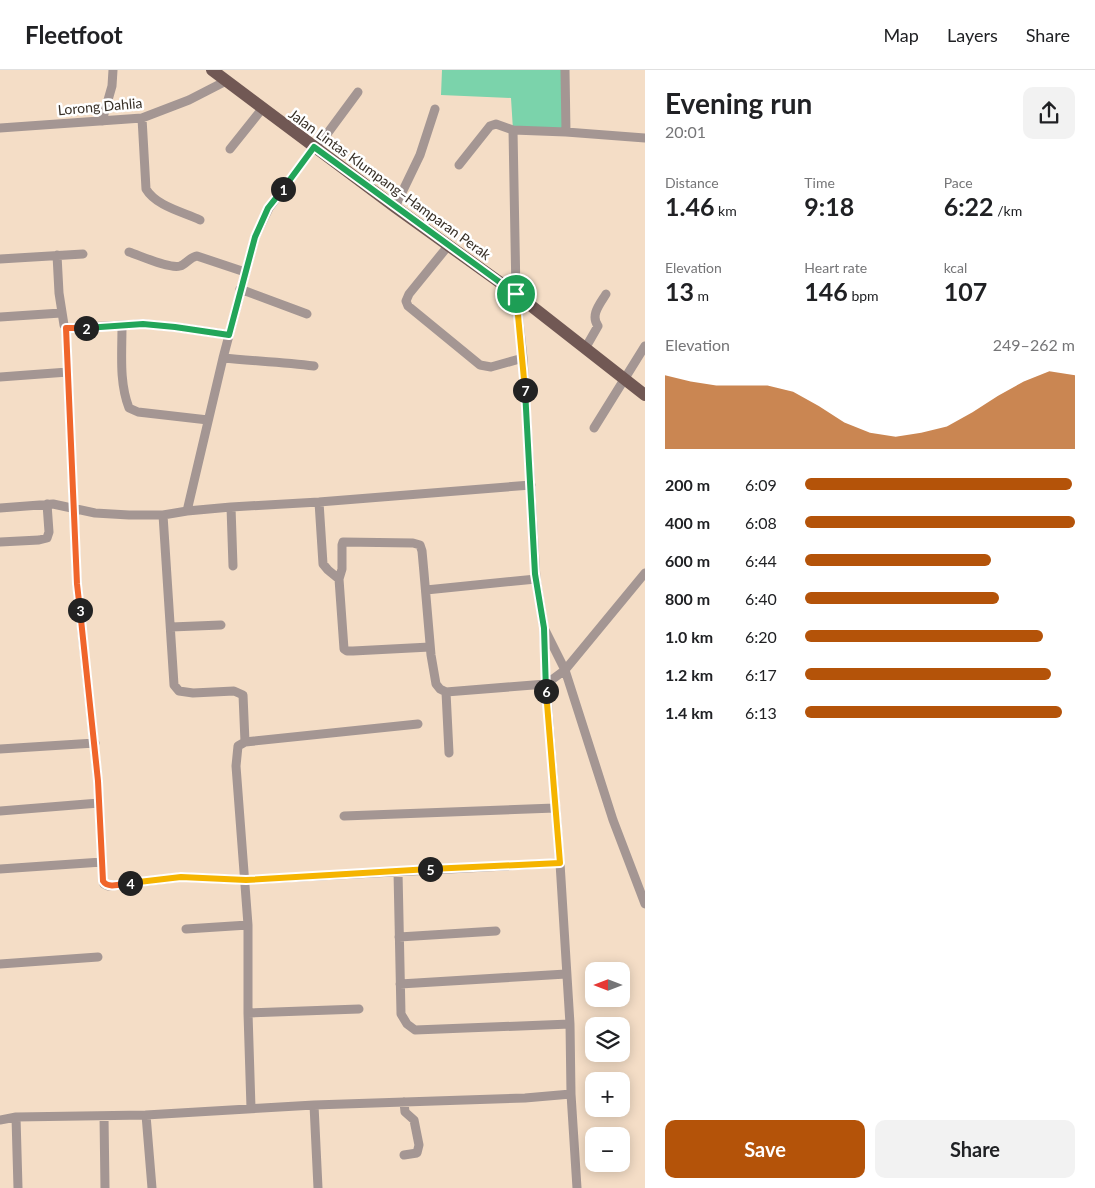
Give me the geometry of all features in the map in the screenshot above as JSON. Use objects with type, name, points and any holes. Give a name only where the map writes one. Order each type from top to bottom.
[{"type":"main road","name":"Jalan Lintas Klumpang–Hamparan Perak","points":[[212,70],[262,109],[516,294],[645,395]]},
{"type":"street","points":[[102,121],[112,86],[113,70]]},
{"type":"street","points":[[565,70],[566,132]]},
{"type":"street","name":"Lorong Dahlia","points":[[0,128],[142,118],[189,100],[226,81]]},
{"type":"street","points":[[187,511],[223,358],[255,237],[268,208],[358,92]]},
{"type":"street","points":[[230,149],[262,109]]},
{"type":"street","points":[[395,207],[420,155],[435,109]]},
{"type":"street","points":[[142,118],[146,189],[149,194],[162,203],[200,220]]},
{"type":"street","points":[[459,165],[490,126],[499,124],[513,130],[645,138]]},
{"type":"street","points":[[513,130],[516,294],[523,358],[536,579],[544,628],[546,684],[570,1024],[571,1094],[577,1188]]},
{"type":"street","points":[[448,246],[409,294],[406,300],[408,306],[480,364],[491,367],[523,358]]},
{"type":"street","points":[[129,252],[173,267],[181,265],[193,256],[197,256],[246,272]]},
{"type":"street","points":[[0,259],[83,254]]},
{"type":"street","points":[[57,256],[58,293],[61,313],[66,328],[77,584],[95,742],[104,884],[108,886],[181,877],[246,880],[457,867],[560,863]]},
{"type":"street","points":[[240,290],[306,314]]},
{"type":"street","points":[[586,347],[598,326],[594,316],[606,294]]},
{"type":"street","points":[[0,317],[61,313]]},
{"type":"street","points":[[66,328],[143,324],[229,335]]},
{"type":"street","points":[[122,326],[121,368],[124,395],[129,408],[138,412],[208,420]]},
{"type":"street","points":[[594,428],[623,378],[645,346]]},
{"type":"street","points":[[223,358],[260,362],[287,362],[314,366]]},
{"type":"street","points":[[0,377],[68,372]]},
{"type":"street","points":[[0,508],[53,504],[95,513],[164,515],[231,507],[319,502],[531,484]]},
{"type":"street","points":[[319,502],[323,564],[339,579]]},
{"type":"street","points":[[0,542],[47,538],[49,532],[47,504]]},
{"type":"street","points":[[231,507],[233,566]]},
{"type":"street","points":[[164,515],[174,685],[179,691],[194,693],[234,691],[243,695],[245,742]]},
{"type":"street","points":[[430,647],[353,651],[344,649],[339,579],[342,569],[343,542],[417,543],[420,545],[426,590],[430,647],[436,684],[446,692],[546,684],[565,670],[645,573]]},
{"type":"street","points":[[426,590],[536,579]]},
{"type":"street","points":[[171,627],[221,625]]},
{"type":"street","points":[[544,628],[565,670],[613,820],[645,904]]},
{"type":"street","points":[[446,692],[450,753]]},
{"type":"street","points":[[251,1108],[248,925],[236,766],[238,746],[245,742],[418,724]]},
{"type":"street","points":[[0,749],[95,742]]},
{"type":"street","points":[[0,811],[99,803]]},
{"type":"street","points":[[344,816],[555,808]]},
{"type":"street","points":[[0,869],[102,862]]},
{"type":"street","points":[[398,872],[401,1014],[407,1024],[415,1030],[570,1024]]},
{"type":"street","points":[[186,929],[248,925]]},
{"type":"street","points":[[399,937],[496,931]]},
{"type":"street","points":[[0,964],[98,957]]},
{"type":"street","points":[[400,984],[566,974]]},
{"type":"street","points":[[248,1013],[359,1009]]},
{"type":"street","points":[[0,1120],[16,1117],[146,1115],[251,1108],[525,1098],[571,1094]]},
{"type":"street","points":[[404,1102],[405,1112],[414,1120],[419,1145],[417,1153],[404,1155]]},
{"type":"street","points":[[314,1105],[318,1188]]},
{"type":"street","points":[[146,1115],[152,1188]]},
{"type":"street","points":[[104,1116],[105,1188]]},
{"type":"street","points":[[16,1117],[18,1188]]},
{"type":"green space","points":[[442,70],[565,70],[566,132],[513,130],[511,98],[441,95]]},
{"type":"route","points":[[314,147],[516,294],[523,358],[535,574],[544,628],[546,684],[560,863],[457,867],[246,880],[181,877],[108,886],[104,884],[95,742],[77,584],[66,328],[143,324],[229,335],[255,237],[268,208],[314,147]]}]
